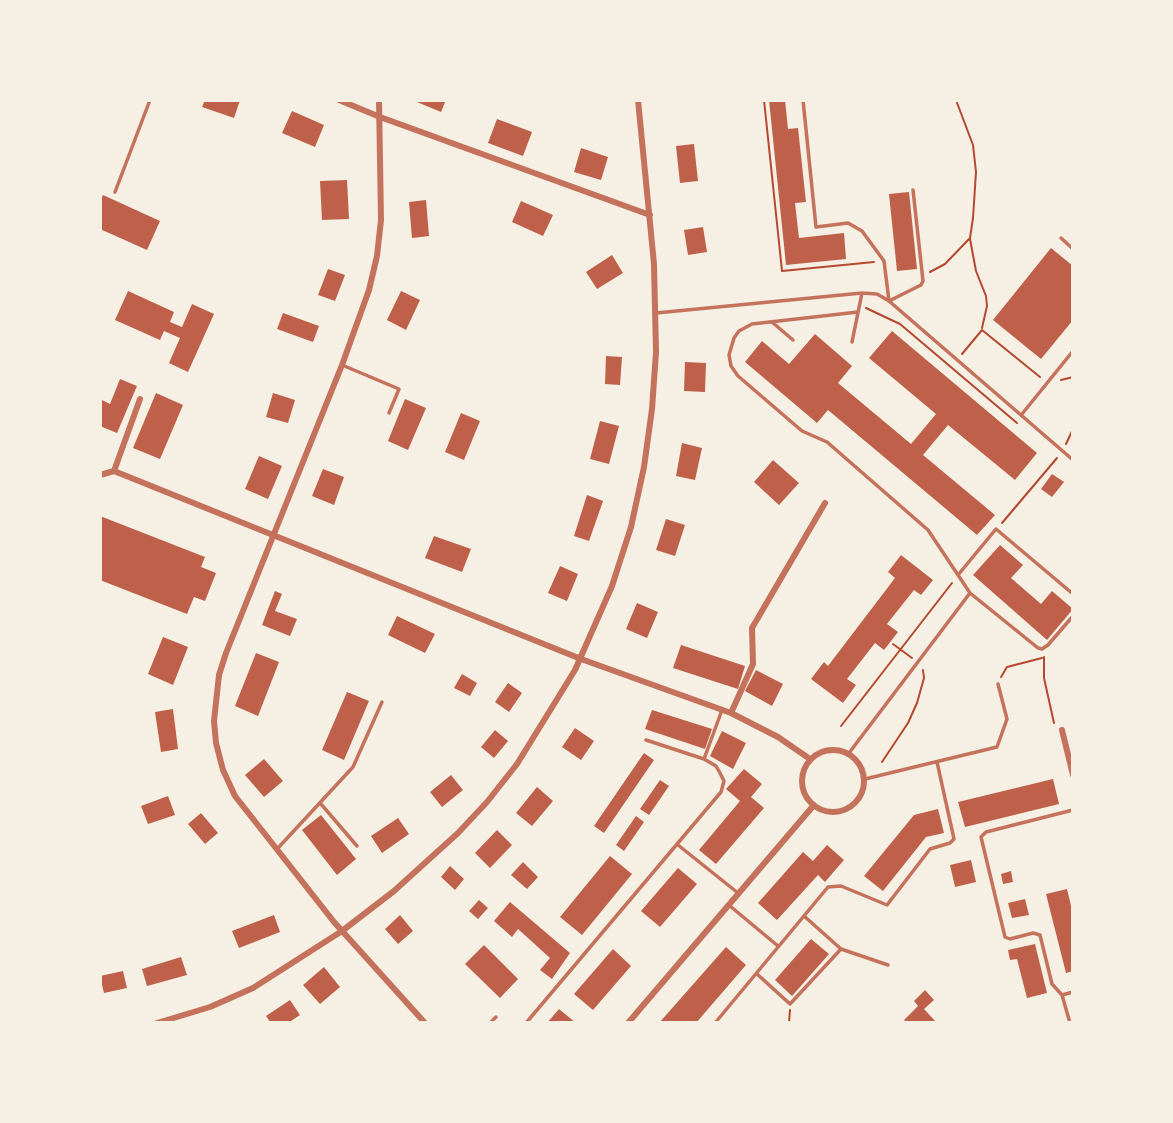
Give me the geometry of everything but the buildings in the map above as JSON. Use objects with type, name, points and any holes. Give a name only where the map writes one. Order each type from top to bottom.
[{"type":"street","points":[[339,100],[650,215]]},
{"type":"street","points":[[379,100],[381,220],[377,256],[369,290],[342,366],[219,674],[214,721],[223,770],[235,796],[342,931],[425,1023]]},
{"type":"street","points":[[157,1023],[210,1007],[253,988],[342,931],[394,891],[458,833],[517,764],[581,659],[612,586],[631,527],[652,409],[656,313],[650,215],[638,100]]},
{"type":"street","points":[[114,471],[140,400]]},
{"type":"street","points":[[100,475],[114,471],[581,659],[731,713],[778,737],[810,759]]},
{"type":"street","points":[[731,713],[752,664],[752,628],[825,503]]},
{"type":"street","points":[[1062,730],[1073,775]]},
{"type":"street","points":[[829,750],[849,754],[857,760],[865,779],[859,799],[852,806],[833,812],[814,805],[803,788],[802,778],[810,759],[829,750]]},
{"type":"street","points":[[628,1023],[814,805]]},
{"type":"lane","points":[[115,192],[150,100]]},
{"type":"lane","points":[[803,100],[816,227],[848,223],[855,225],[884,261],[889,301]]},
{"type":"lane","points":[[889,301],[921,285],[913,190]]},
{"type":"lane","points":[[1061,238],[1073,248]]},
{"type":"lane","points":[[656,313],[862,293],[877,294],[889,301],[1073,460]]},
{"type":"lane","points":[[852,342],[862,293]]},
{"type":"lane","points":[[858,312],[747,326],[734,338],[729,355],[731,366],[738,376],[802,431],[827,442],[928,530],[970,593],[1038,648],[1046,648],[1073,616]]},
{"type":"lane","points":[[772,322],[793,340]]},
{"type":"lane","points":[[1021,414],[1073,351]]},
{"type":"lane","points":[[342,366],[399,389],[389,413]]},
{"type":"lane","points":[[958,575],[996,529],[1073,594]]},
{"type":"lane","points":[[849,754],[970,593]]},
{"type":"lane","points":[[865,779],[998,747],[1007,719],[998,684]]},
{"type":"lane","points":[[277,850],[353,767],[382,702]]},
{"type":"lane","points":[[704,758],[722,710]]},
{"type":"lane","points":[[527,1023],[721,792],[724,782],[716,766],[704,758],[646,740]]},
{"type":"lane","points":[[715,1023],[828,887],[841,886],[887,905],[930,849],[950,843],[954,839],[937,762]]},
{"type":"lane","points":[[321,804],[357,846]]},
{"type":"lane","points":[[1070,1023],[1062,995],[1052,984],[1040,935],[1033,933],[1010,939],[1005,937],[981,837],[986,832],[1073,810]]},
{"type":"lane","points":[[678,845],[738,893]]},
{"type":"lane","points":[[728,905],[778,946]]},
{"type":"lane","points":[[804,916],[841,949],[888,965]]},
{"type":"lane","points":[[756,974],[790,1004],[841,949]]},
{"type":"lane","points":[[1062,995],[1073,992]]},
{"type":"lane","points":[[490,1023],[496,1017]]},
{"type":"path","points":[[764,100],[782,271],[884,261]]},
{"type":"path","points":[[957,100],[973,145],[976,195],[970,238],[976,271],[987,306],[982,330],[966,349]]},
{"type":"path","points":[[922,274],[935,271],[945,264],[970,238]]},
{"type":"path","points":[[859,305],[900,324],[1018,424]]},
{"type":"path","points":[[982,330],[1047,383]]},
{"type":"path","points":[[1063,451],[1073,429]]},
{"type":"path","points":[[996,529],[1057,457],[1065,464]]},
{"type":"path","points":[[841,726],[958,575]]},
{"type":"path","points":[[882,762],[908,723],[924,678],[923,670],[917,662],[893,644]]},
{"type":"path","points":[[998,684],[1007,667],[1044,656],[1044,678],[1054,724]]},
{"type":"path","points":[[789,1023],[790,1004]]}]
